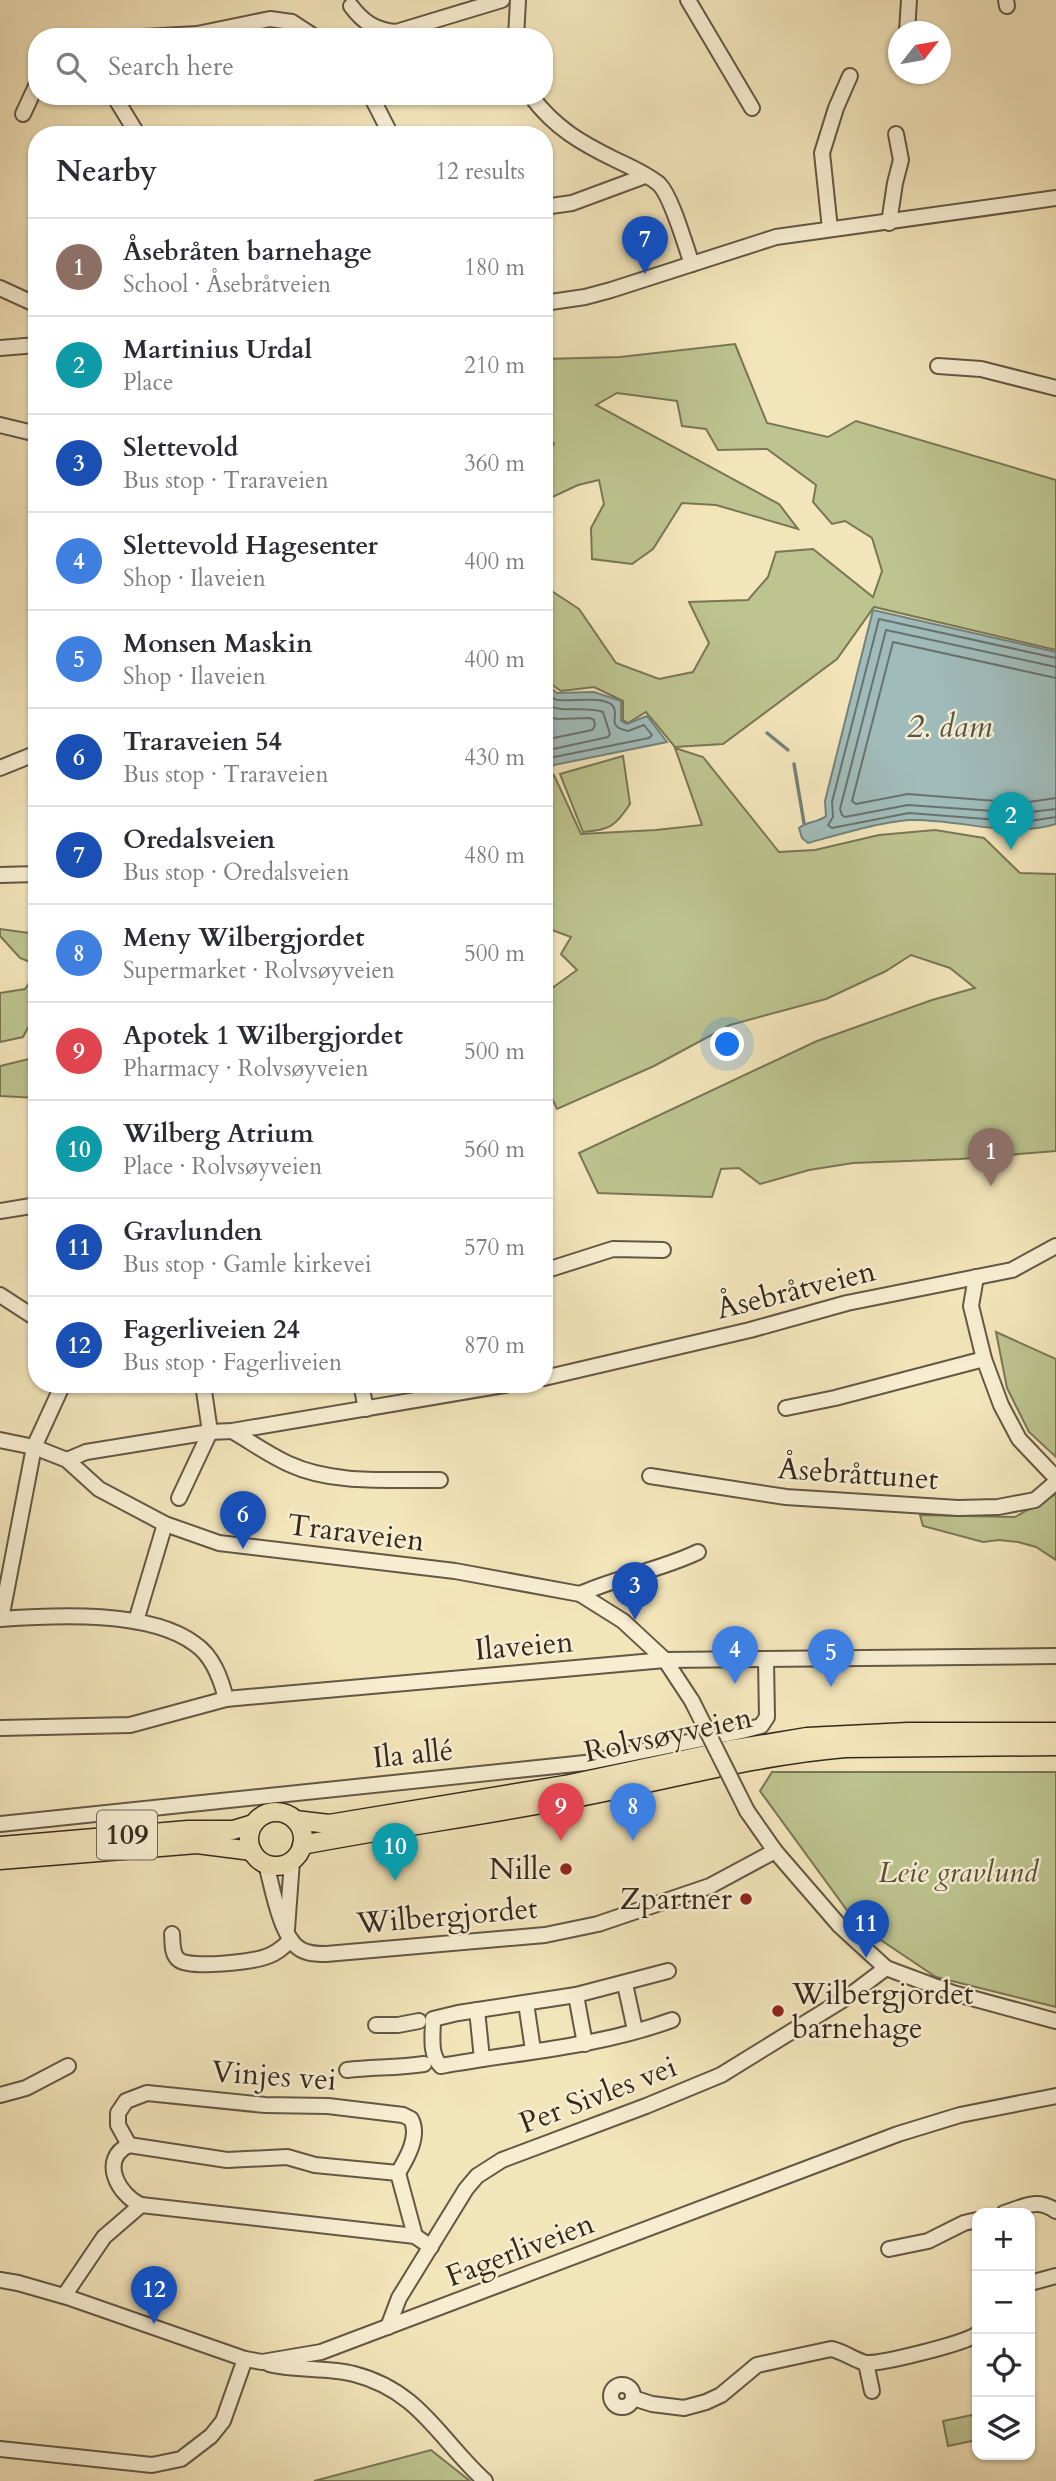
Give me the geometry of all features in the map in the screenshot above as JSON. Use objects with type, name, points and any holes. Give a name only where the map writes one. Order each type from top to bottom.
[{"type":"main road","name":"Rolvsøyveien","points":[[295,1820],[329,1824],[565,1785],[729,1750],[807,1737],[908,1732],[1056,1732]]},
{"type":"main road","name":"Rolvsøyveien","points":[[302,1845],[570,1799],[735,1763],[810,1751],[1056,1746]]},
{"type":"main road","name":"109","points":[[0,1846],[188,1830],[233,1830],[253,1824],[268,1812],[278,1812],[295,1820]]},
{"type":"main road","points":[[253,1824],[249,1837],[252,1851],[266,1864],[279,1866],[292,1861],[302,1845],[302,1832],[295,1820]]},
{"type":"main road","name":"109","points":[[0,1860],[197,1844],[252,1851]]},
{"type":"street","points":[[409,28],[502,0]]},
{"type":"street","points":[[516,28],[518,0]]},
{"type":"street","points":[[688,0],[752,108]]},
{"type":"street","points":[[907,21],[909,0]]},
{"type":"street","points":[[351,6],[362,19],[376,28]]},
{"type":"street","points":[[226,28],[270,19],[292,22],[301,28]]},
{"type":"street","points":[[830,229],[822,153],[836,108],[850,76]]},
{"type":"street","points":[[23,114],[28,104]]},
{"type":"street","points":[[120,105],[132,126]]},
{"type":"street","points":[[376,105],[386,126]]},
{"type":"street","points":[[538,105],[554,124],[568,134],[634,167],[658,183],[664,191],[692,264]]},
{"type":"street","points":[[889,223],[894,183],[901,160],[896,134]]},
{"type":"street","points":[[553,206],[572,204],[645,176]]},
{"type":"street","points":[[553,302],[585,297],[776,237],[1056,198]]},
{"type":"street","points":[[0,288],[28,301]]},
{"type":"street","points":[[0,348],[28,346]]},
{"type":"street","points":[[938,366],[981,369],[1056,388]]},
{"type":"street","points":[[0,425],[28,433]]},
{"type":"street","points":[[0,768],[28,757]]},
{"type":"street","points":[[0,875],[28,874]]},
{"type":"street","points":[[0,1211],[28,1206]]},
{"type":"street","name":"Åsebråtveien","points":[[553,1376],[750,1330],[848,1303],[1012,1270],[1056,1246]]},
{"type":"street","points":[[553,1268],[613,1249],[663,1250]]},
{"type":"street","points":[[976,1277],[971,1306],[984,1359],[1001,1405],[1019,1439],[1056,1480]]},
{"type":"street","points":[[0,1295],[28,1313]]},
{"type":"street","name":"Åsebråttunet","points":[[786,1408],[984,1359]]},
{"type":"street","points":[[59,1393],[34,1447],[1,1619],[57,1615],[136,1621],[178,1633],[198,1645],[213,1664],[222,1681],[226,1699]]},
{"type":"street","points":[[179,1498],[210,1432],[204,1393]]},
{"type":"street","points":[[363,1393],[366,1409]]},
{"type":"street","points":[[67,1460],[86,1452],[210,1432],[232,1431],[458,1393]]},
{"type":"street","points":[[232,1431],[290,1465],[312,1471],[350,1478],[440,1480]]},
{"type":"street","name":"Traraveien","points":[[0,1440],[34,1447],[67,1460],[99,1489],[165,1524],[219,1543],[455,1571],[580,1594],[624,1621],[665,1660],[692,1701],[747,1811],[775,1851],[839,1925],[886,1968]]},
{"type":"street","points":[[82,1474],[99,1450]]},
{"type":"street","name":"Åsebråttunet","points":[[650,1476],[786,1497],[970,1508],[998,1507],[1035,1500],[1056,1480]]},
{"type":"street","points":[[136,1621],[165,1524]]},
{"type":"street","points":[[580,1594],[608,1582],[674,1564],[698,1552]]},
{"type":"street","name":"Ilaveien","points":[[0,1728],[130,1725],[226,1699],[665,1660],[1056,1656]]},
{"type":"street","name":"Ila allé","points":[[0,1824],[585,1763],[742,1731],[761,1726],[767,1717],[766,1660]]},
{"type":"street","name":"Wilbergjordet","points":[[289,1935],[302,1950],[326,1954],[545,1935],[598,1924],[710,1886],[775,1851]]},
{"type":"street","points":[[172,1934],[173,1952],[180,1960],[191,1964],[264,1958],[276,1952],[289,1935],[292,1861]]},
{"type":"street","points":[[266,1864],[277,1912],[289,1935]]},
{"type":"street","points":[[886,1968],[953,1993],[1056,2021]]},
{"type":"street","name":"Per Sivles vei","points":[[388,2328],[399,2298],[472,2181],[492,2166],[721,2075],[849,1996],[886,1968]]},
{"type":"street","points":[[668,1971],[576,1995],[433,2019],[433,2054],[441,2066],[533,2050],[555,2050],[672,2020]]},
{"type":"street","points":[[625,1984],[635,2031]]},
{"type":"street","points":[[576,1995],[585,2044]]},
{"type":"street","points":[[526,2003],[533,2050]]},
{"type":"street","points":[[477,2010],[482,2059]]},
{"type":"street","points":[[376,2025],[419,2021]]},
{"type":"street","points":[[347,2070],[378,2066],[388,2069],[424,2064]]},
{"type":"street","points":[[0,2095],[26,2088],[68,2066]]},
{"type":"street","name":"Vinjes vei","points":[[129,2145],[118,2125],[118,2113],[126,2101],[147,2093],[265,2105],[347,2108],[403,2115],[411,2119],[414,2127],[411,2147],[398,2172]]},
{"type":"street","name":"Fagerliveien","points":[[0,2280],[64,2296],[245,2359],[262,2362],[321,2352],[898,2134],[960,2115],[1056,2096]]},
{"type":"street","points":[[415,2236],[398,2172],[315,2165],[286,2157],[227,2160],[129,2145],[116,2154],[114,2171],[120,2185],[129,2199],[141,2205],[415,2236],[431,2247]]},
{"type":"street","points":[[1018,2208],[1032,2203],[1045,2204],[1056,2211]]},
{"type":"street","points":[[64,2296],[104,2237],[141,2205]]},
{"type":"street","points":[[889,2249],[928,2241],[972,2221]]},
{"type":"street","points":[[1035,2282],[1056,2276]]},
{"type":"street","points":[[633,2398],[652,2404],[684,2407],[721,2395],[757,2365],[831,2348],[866,2363],[958,2344],[972,2337]]},
{"type":"street","points":[[0,2449],[152,2465],[181,2459],[211,2436],[223,2421],[245,2359]]},
{"type":"street","points":[[262,2362],[284,2368],[353,2374],[390,2389],[419,2408],[485,2481]]},
{"type":"street","points":[[866,2363],[872,2391]]},
{"type":"green space","points":[[735,344],[767,423],[828,437],[856,421],[1056,480],[1056,650],[874,607],[837,659],[723,744],[675,747],[646,712],[628,723],[623,720],[623,701],[594,687],[561,691],[553,685],[553,592],[579,609],[616,663],[659,679],[693,672],[709,643],[689,602],[748,600],[768,577],[776,552],[813,549],[873,597],[882,571],[872,538],[845,521],[832,524],[813,502],[816,485],[767,449],[718,450],[706,429],[682,426],[677,401],[617,393],[596,405],[779,504],[798,529],[716,505],[682,503],[653,549],[632,564],[592,559],[591,528],[604,504],[599,480],[578,485],[553,497],[553,359],[620,357]]},
{"type":"green space","points":[[675,748],[703,757],[779,852],[815,850],[879,835],[935,830],[984,838],[1020,873],[1056,874],[1056,1151],[960,1159],[853,1163],[809,1170],[760,1184],[739,1168],[721,1169],[712,1197],[598,1193],[579,1153],[817,1041],[932,1000],[975,988],[950,968],[911,955],[886,971],[826,999],[730,1025],[654,1066],[557,1109],[553,1100],[553,987],[577,970],[561,954],[571,937],[553,930],[553,775],[581,834],[702,825]]},
{"type":"green space","points":[[623,756],[630,804],[611,826],[583,832],[560,774]]},
{"type":"green space","points":[[0,929],[28,933],[28,961],[20,958],[0,936]]},
{"type":"green space","points":[[28,984],[28,1028],[23,1037],[0,1042],[0,993],[25,989]]},
{"type":"green space","points":[[28,1059],[28,1098],[0,1096],[0,1066]]},
{"type":"green space","points":[[996,1332],[1056,1359],[1056,1457],[1029,1432],[1007,1388]]},
{"type":"green space","points":[[1056,1494],[1056,1560],[1036,1547],[1018,1542],[983,1542],[923,1526],[920,1515],[1015,1517]]},
{"type":"green space","name":"Leie gravlund","points":[[772,1772],[1056,1772],[1056,2007],[936,1977],[857,1924],[760,1791]]},
{"type":"green space","points":[[972,2415],[972,2441],[948,2446],[943,2421]]},
{"type":"green space","points":[[431,2450],[470,2481],[314,2481]]},
{"type":"water","name":"2. dam","points":[[873,610],[1056,652],[1056,824],[1038,828],[1001,829],[909,820],[872,826],[808,843],[802,838],[799,828],[826,816],[825,801]]},
{"type":"water","points":[[553,690],[557,693],[594,692],[621,701],[621,721],[627,724],[647,716],[667,742],[553,765]]},
{"type":"waterway","points":[[767,733],[788,750]]},
{"type":"waterway","points":[[794,764],[804,823]]},
{"type":"place","name":"Oredalsveien","points":[[645,274]]},
{"type":"place","name":"Martinius Urdal","points":[[1011,850]]},
{"type":"place","name":"Åsebråten barnehage","points":[[991,1186]]},
{"type":"place","name":"Traraveien 54","points":[[243,1549]]},
{"type":"place","name":"Slettevold","points":[[635,1620]]},
{"type":"place","name":"Slettevold Hagesenter","points":[[735,1684]]},
{"type":"place","name":"Monsen Maskin","points":[[831,1687]]},
{"type":"place","name":"Apotek 1 Wilbergjordet","points":[[561,1841]]},
{"type":"place","name":"Meny Wilbergjordet","points":[[633,1841]]},
{"type":"place","name":"Nille","points":[[566,1869]]},
{"type":"place","name":"Wilberg Atrium","points":[[395,1881]]},
{"type":"place","name":"Zpartner","points":[[746,1899]]},
{"type":"place","name":"Gravlunden","points":[[866,1958]]},
{"type":"place","name":"Wilbergjordet barnehage","points":[[778,2011]]},
{"type":"place","name":"Fagerliveien 24","points":[[154,2324]]}]
